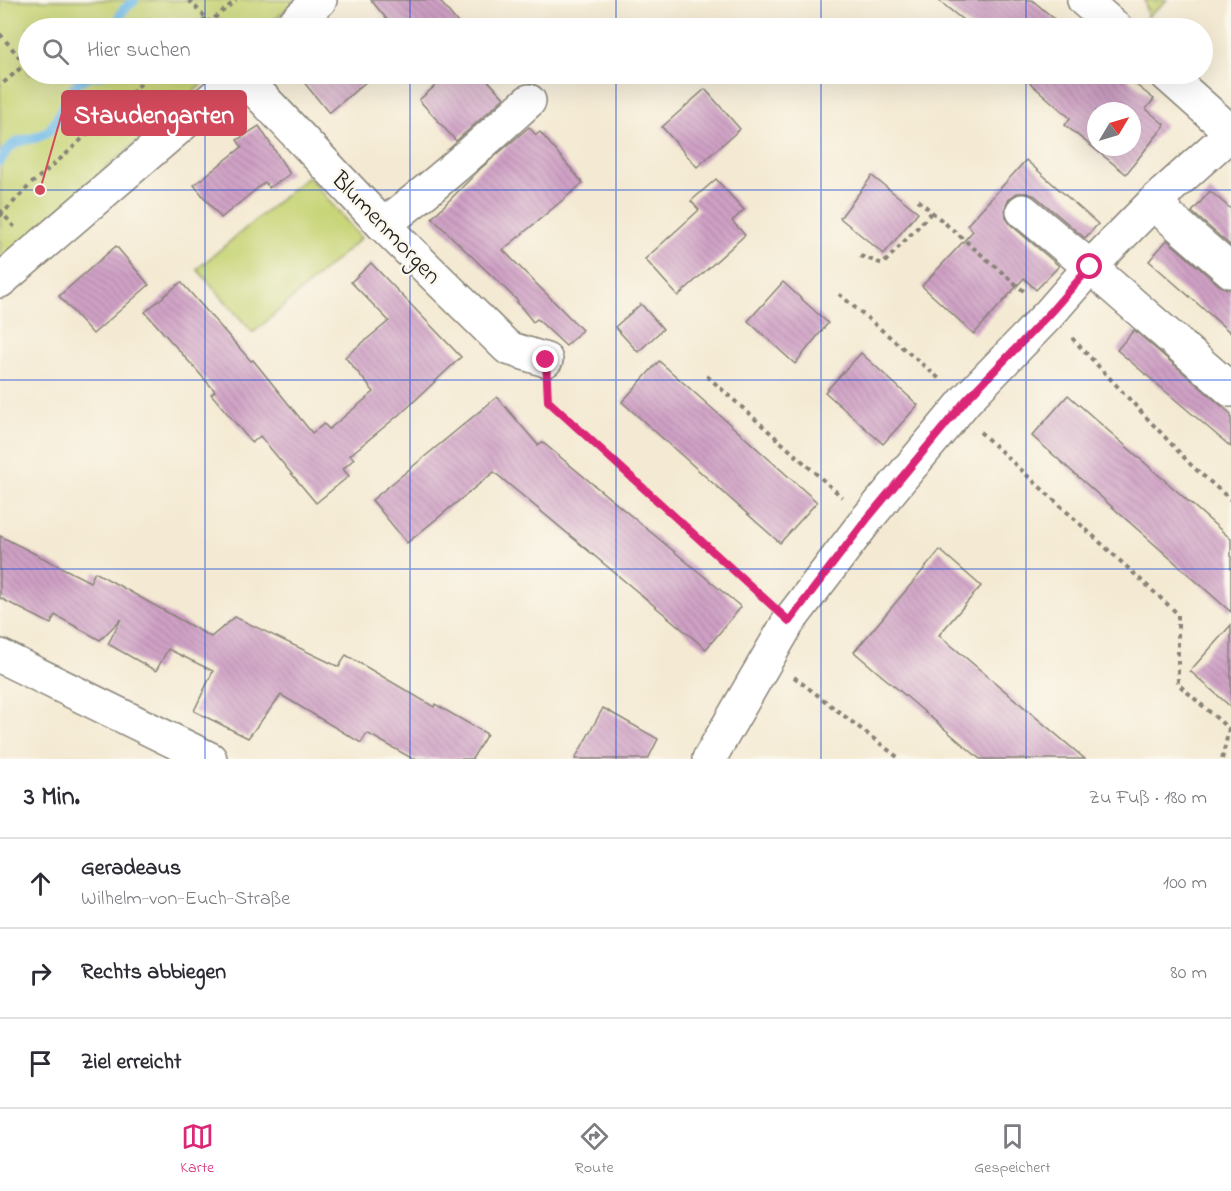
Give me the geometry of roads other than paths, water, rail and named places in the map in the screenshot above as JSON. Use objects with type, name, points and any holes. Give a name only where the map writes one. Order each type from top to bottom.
[{"type":"street","points":[[300,18],[320,0]]},
{"type":"street","points":[[1084,0],[1105,18]]},
{"type":"street","name":"Blumenmorgen","points":[[0,281],[229,84]]},
{"type":"street","name":"Blumenmorgen","points":[[250,84],[383,225],[508,348],[546,360]]},
{"type":"street","points":[[709,759],[789,621],[867,519],[962,406],[1090,267],[1152,203],[1231,132],[1177,84]]},
{"type":"street","points":[[383,225],[446,176],[529,101]]},
{"type":"street","points":[[1152,203],[1231,271]]},
{"type":"street","points":[[1023,211],[1231,390]]},
{"type":"street","points":[[0,656],[210,759]]},
{"type":"waterway","points":[[119,18],[126,7],[134,1]]},
{"type":"waterway","points":[[0,161],[13,145],[47,132],[77,84]]},
{"type":"place","name":"Staudengarten","points":[[40,190]]}]
